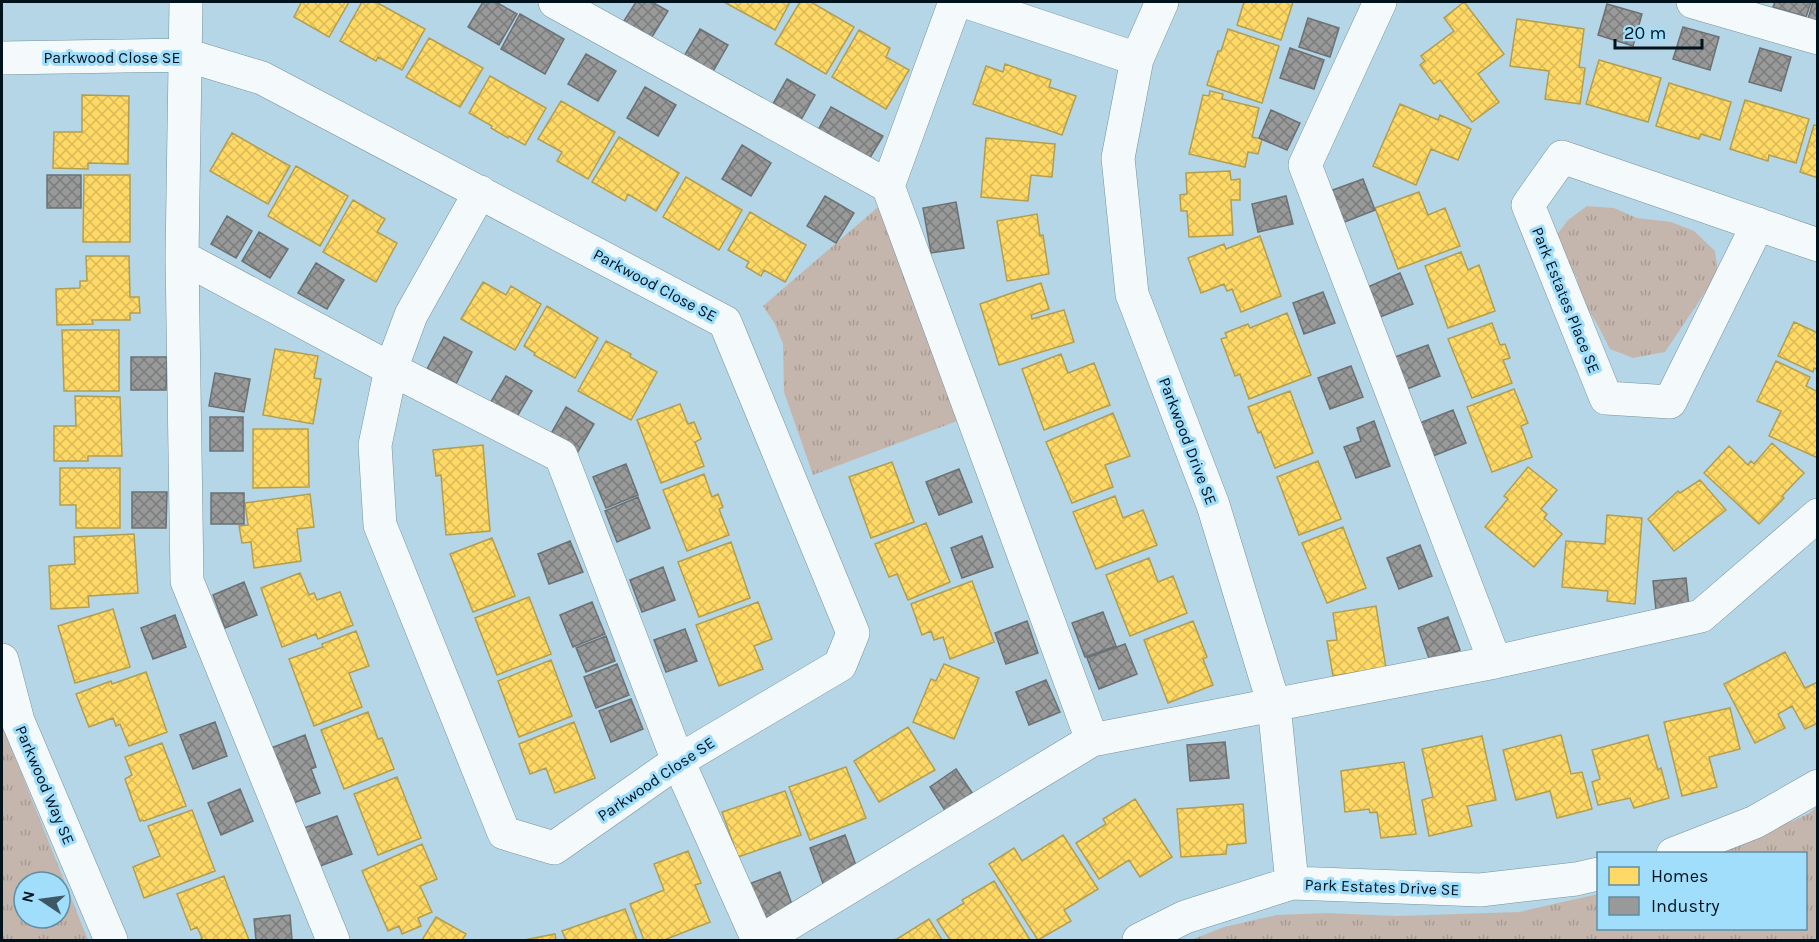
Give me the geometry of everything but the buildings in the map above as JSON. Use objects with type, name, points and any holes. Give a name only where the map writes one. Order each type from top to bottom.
[{"type":"street","points":[[186,2],[182,257],[187,581],[333,940]]},
{"type":"street","points":[[555,2],[888,186]]},
{"type":"street","points":[[955,2],[888,186],[1092,740]]},
{"type":"street","points":[[967,2],[1137,59]]},
{"type":"street","name":"Parkwood Drive SE","points":[[1162,2],[1137,59],[1118,159],[1132,294],[1213,505],[1274,705],[1292,883]]},
{"type":"street","points":[[1380,2],[1305,165],[1495,662]]},
{"type":"street","points":[[1693,2],[1818,38]]},
{"type":"street","name":"Parkwood Close SE","points":[[2,57],[186,55],[262,78],[480,192],[725,322],[853,633],[840,665],[678,761],[554,848],[504,833],[380,525],[375,445],[391,369],[411,315],[480,192]]},
{"type":"street","name":"Park Estates Place SE","points":[[1758,224],[1670,402],[1606,398],[1528,205],[1562,157],[1818,244]]},
{"type":"street","points":[[182,257],[391,369],[561,456],[678,761],[760,940],[1092,740],[1495,662],[1701,616],[1818,515]]},
{"type":"street","name":"Parkwood Way SE","points":[[2,660],[18,722],[111,940]]},
{"type":"street","points":[[1679,852],[1755,822],[1818,786]]},
{"type":"street","name":"Park Estates Drive SE","points":[[1139,940],[1185,917],[1292,883],[1480,890],[1576,879],[1597,874]]},
{"type":"green space","points":[[1587,206],[1614,208],[1637,218],[1671,222],[1694,231],[1715,251],[1718,273],[1665,352],[1633,358],[1610,349],[1596,322],[1580,299],[1577,278],[1553,240],[1568,220]]},
{"type":"green space","points":[[878,207],[960,420],[813,475],[784,392],[783,344],[775,324],[763,306]]},
{"type":"green space","points":[[2,725],[60,870],[12,870],[12,930],[72,930],[72,900],[88,940],[2,940]]},
{"type":"green space","points":[[1817,807],[1817,940],[1191,940],[1224,927],[1276,915],[1327,913],[1397,916],[1519,912],[1597,894],[1597,930],[1807,930],[1807,852],[1724,852],[1808,814]]}]
